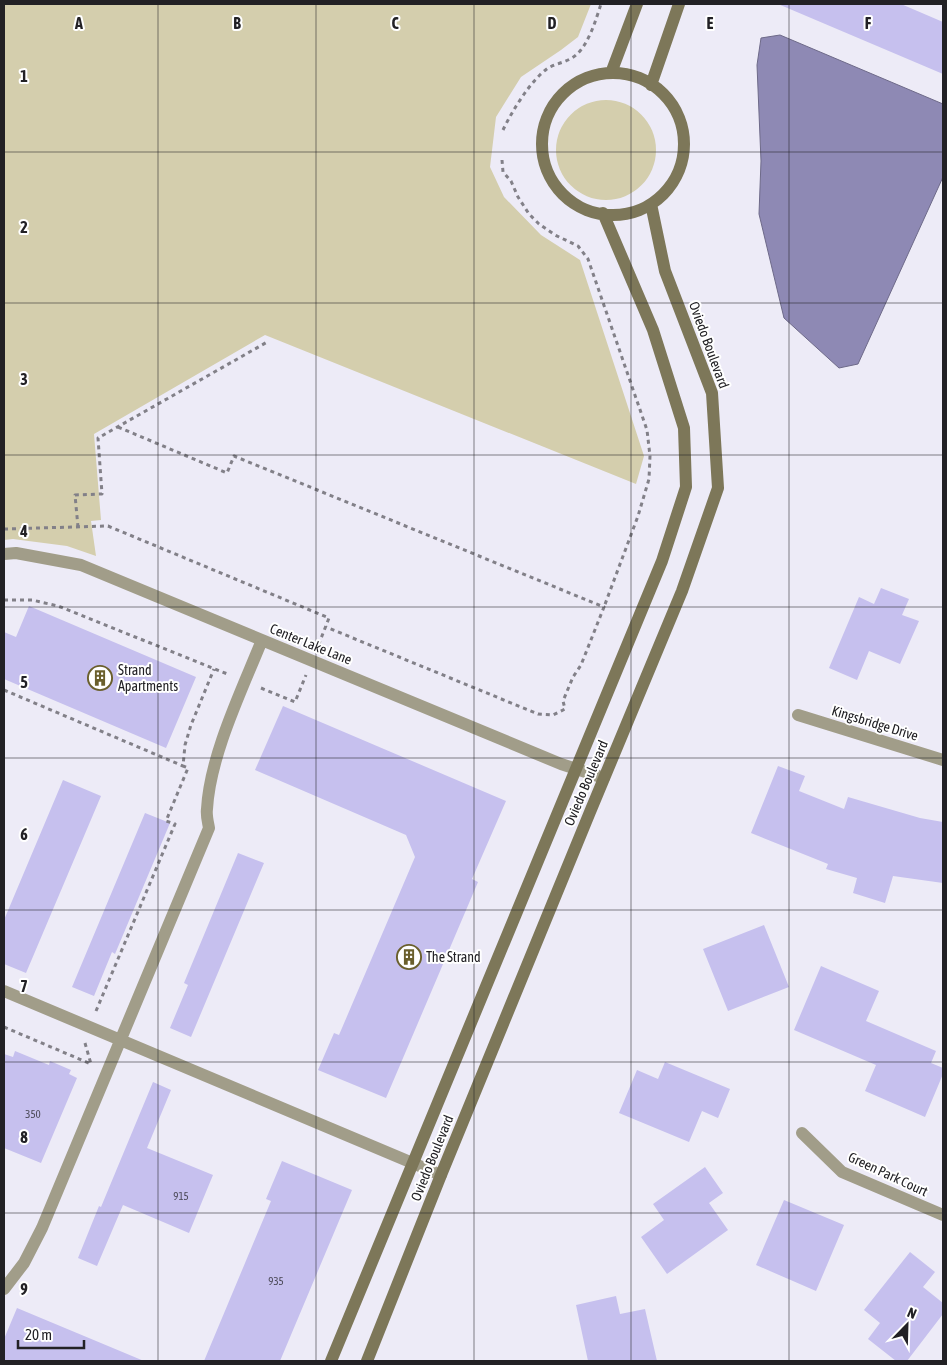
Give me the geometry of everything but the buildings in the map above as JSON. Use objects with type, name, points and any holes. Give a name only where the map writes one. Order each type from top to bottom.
[{"type":"street","points":[[612,73],[637,4]]},
{"type":"street","points":[[651,85],[679,4]]},
{"type":"street","points":[[616,72],[645,80],[651,85],[668,99],[682,126],[683,156],[673,183],[651,204],[624,214],[594,213],[567,199],[548,176],[541,147],[546,118],[562,93],[587,77],[616,72]]},
{"type":"street","name":"Oviedo Boulevard","points":[[367,1361],[441,1175],[682,591],[718,488],[712,394],[664,271],[651,204]]},
{"type":"street","name":"Oviedo Boulevard","points":[[331,1361],[662,561],[686,487],[684,428],[653,330],[603,213]]},
{"type":"street","name":"Center Lake Lane","points":[[4,554],[16,553],[80,565],[561,764],[604,778]]},
{"type":"street","points":[[4,1289],[24,1263],[42,1228],[209,828],[207,810],[214,770],[226,731],[262,640]]},
{"type":"street","name":"Kingsbridge Drive","points":[[798,715],[943,760]]},
{"type":"street","points":[[4,990],[441,1175]]},
{"type":"street","name":"Green Park Court","points":[[802,1133],[842,1172],[943,1215]]},
{"type":"path","points":[[503,130],[512,112],[532,84],[548,68],[576,55],[586,42],[601,4]]},
{"type":"path","points":[[326,627],[538,714],[553,715],[566,709],[563,701],[573,677],[581,665],[604,607],[638,516],[649,479],[650,456],[647,430],[588,259],[578,246],[554,235],[529,214],[518,197],[511,181],[503,172],[502,160]]},
{"type":"path","points":[[78,526],[75,495],[102,494],[98,438],[269,341]]},
{"type":"path","points":[[118,427],[227,473],[234,456],[604,607]]},
{"type":"path","points":[[4,529],[108,526],[329,618],[295,702],[58,606],[32,600],[4,600]]},
{"type":"path","points":[[183,766],[185,745],[214,669]]},
{"type":"path","points":[[4,690],[188,768],[166,820],[175,824],[90,1027],[85,1044],[91,1064],[87,1072]]},
{"type":"path","points":[[4,1027],[91,1064]]},
{"type":"shaded area","points":[[4,4],[591,4],[578,37],[521,77],[496,117],[490,167],[504,197],[541,235],[580,260],[644,456],[636,484],[265,335],[94,434],[101,520],[91,521],[96,556],[67,546],[13,539],[4,540]]},
{"type":"shaded area","points":[[780,35],[943,104],[943,177],[858,364],[839,368],[784,318],[759,214],[761,161],[757,65],[761,38]]},
{"type":"shaded area","points":[[606,100],[625,103],[642,114],[653,131],[656,150],[653,169],[642,186],[625,197],[606,200],[587,197],[570,186],[559,169],[556,150],[559,131],[570,114],[587,103]]},
{"type":"place","name":"Strand Apartments","points":[[100,678]]},
{"type":"place","name":"The Strand","points":[[409,957]]}]
